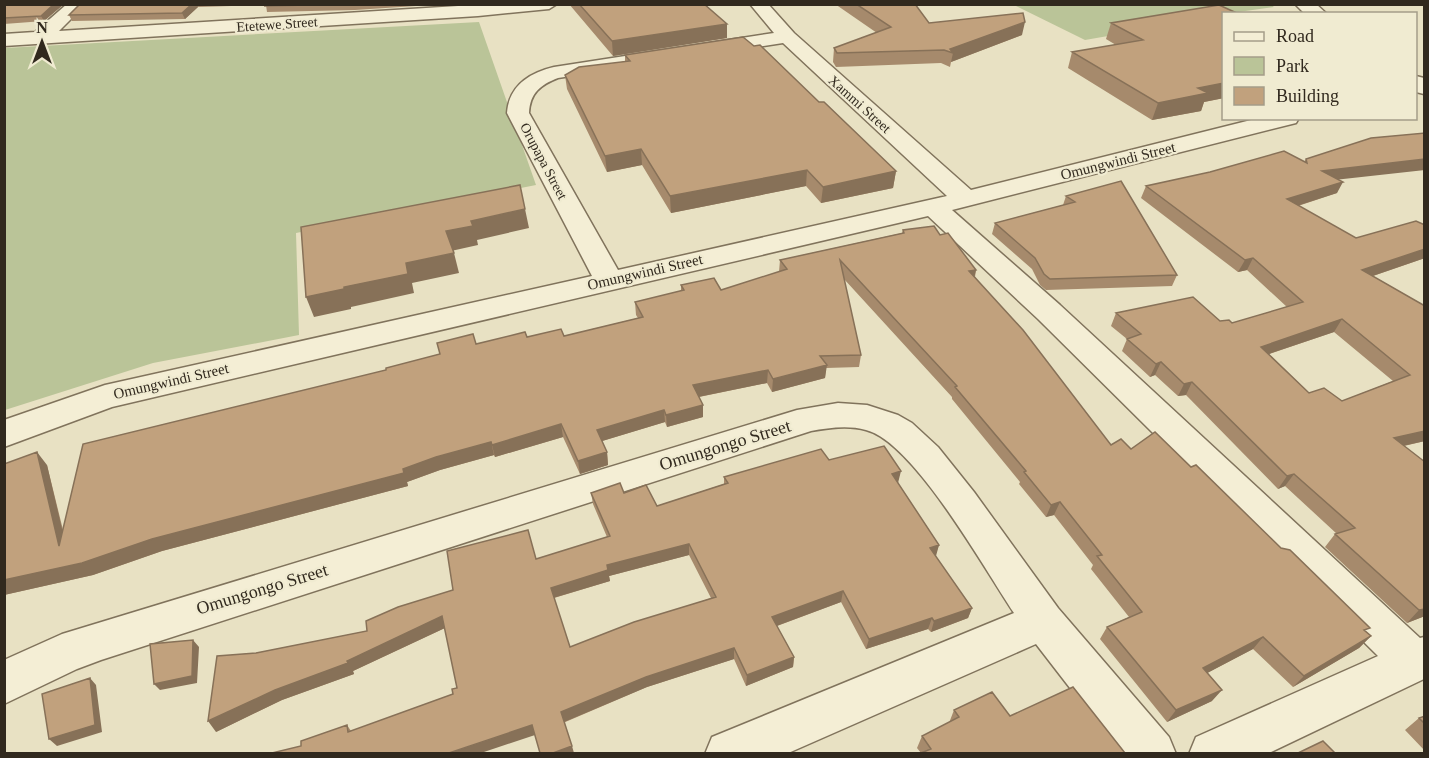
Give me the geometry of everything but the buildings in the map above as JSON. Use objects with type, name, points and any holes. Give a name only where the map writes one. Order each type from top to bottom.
[{"type":"street","points":[[40,38],[78,4]]},
{"type":"street","points":[[298,22],[314,4]]},
{"type":"street","name":"Etetewe Street","points":[[4,40],[478,11],[549,4]]},
{"type":"street","name":"Xammi Street","points":[[758,4],[787,37],[950,203],[1058,320],[1419,660]]},
{"type":"street","name":"Orupapa Street","points":[[609,280],[518,113],[521,93],[533,81],[554,73],[787,37]]},
{"type":"street","name":"Omungwindi Street","points":[[4,434],[105,397],[950,203],[1280,120]]},
{"type":"street","name":"Omungongo Street","points":[[4,683],[62,654],[101,640],[809,418],[836,415],[859,416],[886,423],[903,434],[951,489],[1043,621],[1152,753]]},
{"type":"street","points":[[729,753],[1043,621]]},
{"type":"street","points":[[1214,753],[1419,660]]},
{"type":"green space","points":[[1270,4],[1274,7],[1222,12],[1222,16],[1085,40],[1014,5]]},
{"type":"green space","points":[[479,22],[536,185],[296,233],[299,335],[153,363],[5,410],[5,48]]}]
